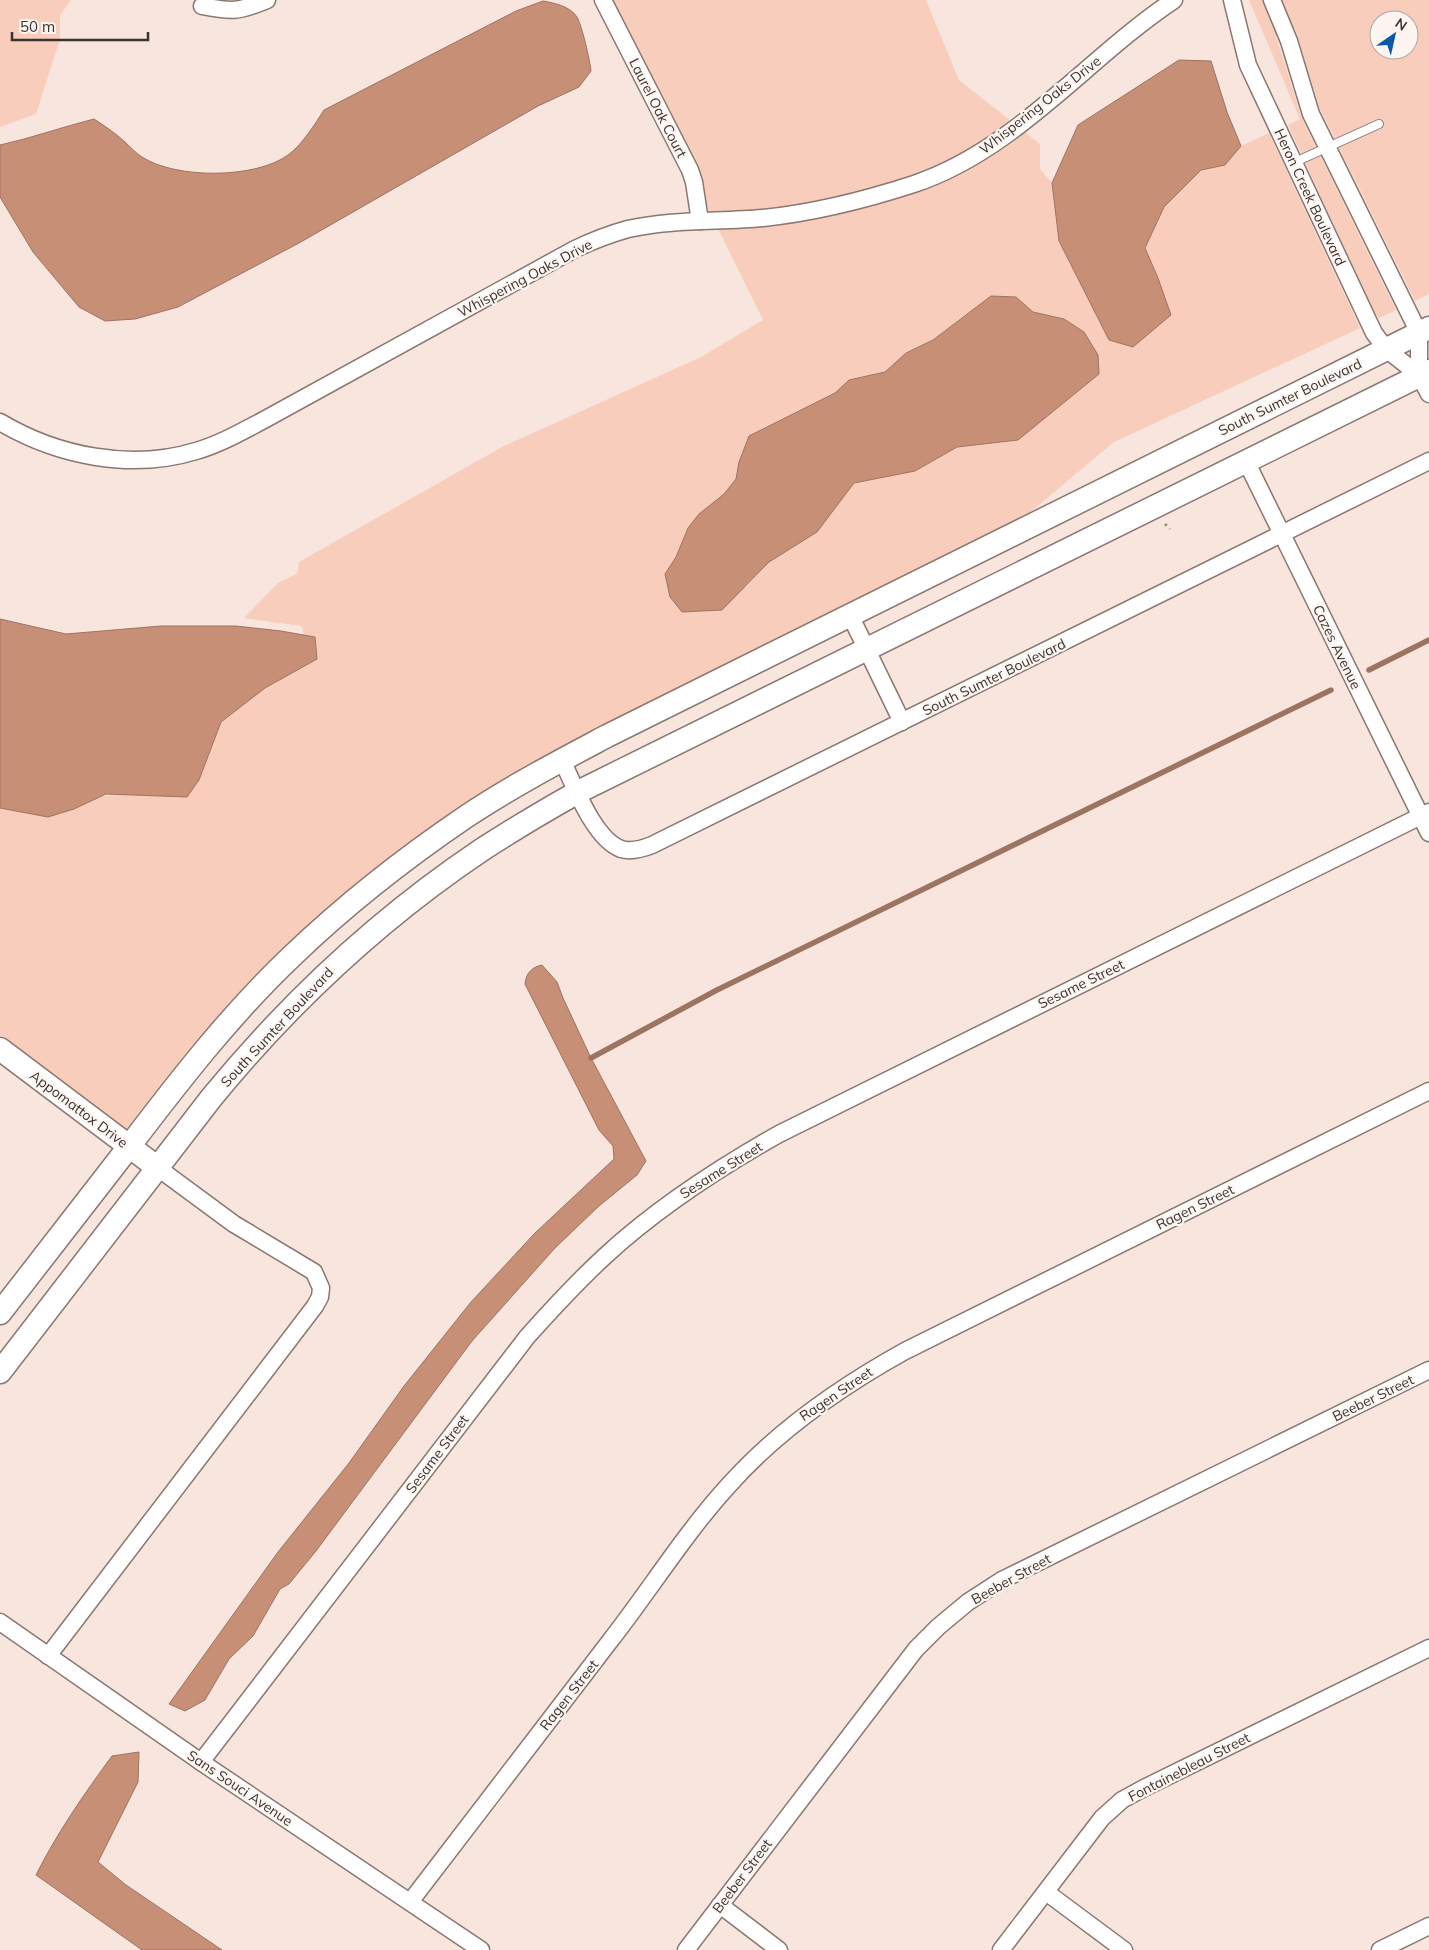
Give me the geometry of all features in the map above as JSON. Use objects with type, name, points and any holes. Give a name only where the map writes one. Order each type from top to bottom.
[{"type":"main road","name":"South Sumter Boulevard","points":[[0,1313],[187,1070],[233,1016],[291,956],[349,904],[404,861],[468,816],[523,781],[607,736],[1424,331]]},
{"type":"main road","name":"South Sumter Boulevard","points":[[0,1372],[246,1055],[292,1006],[331,969],[377,928],[446,875],[522,824],[578,792],[1246,461],[1426,380]]},
{"type":"main road","name":"Appomattox Drive","points":[[0,1049],[158,1168]]},
{"type":"street","points":[[202,6],[225,10],[240,10],[267,0]]},
{"type":"street","name":"Laurel Oak Court","points":[[603,0],[690,170],[694,182],[700,221]]},
{"type":"street","name":"Whispering Oaks Drive","points":[[0,422],[36,440],[86,456],[137,460],[194,452],[213,446],[575,249],[629,229],[663,224],[750,219],[807,212],[913,184],[945,172],[993,144],[1174,0]]},
{"type":"street","name":"Heron Creek Boulevard","points":[[1232,0],[1248,65],[1374,333],[1386,350],[1426,380]]},
{"type":"street","points":[[1272,0],[1289,41],[1311,114],[1327,148],[1424,331],[1426,380]]},
{"type":"street","name":"Cazes Avenue","points":[[1246,461],[1425,814],[1429,832]]},
{"type":"street","name":"South Sumter Boulevard","points":[[562,760],[595,826],[607,840],[622,849],[640,849],[662,841],[1429,461]]},
{"type":"street","points":[[850,616],[902,722]]},
{"type":"street","name":"Sesame Street","points":[[201,1762],[527,1337],[586,1274],[647,1220],[692,1187],[735,1159],[779,1134],[1425,814]]},
{"type":"street","name":"Ragen Street","points":[[410,1902],[633,1612],[708,1510],[729,1484],[782,1433],[820,1403],[863,1374],[905,1351],[1429,1091]]},
{"type":"street","points":[[48,1656],[320,1297],[321,1288],[314,1272],[234,1224],[158,1168]]},
{"type":"street","name":"Beeber Street","points":[[686,1950],[897,1672],[938,1627],[968,1602],[1002,1580],[1429,1370]]},
{"type":"street","name":"Sans Souci Avenue","points":[[0,1622],[201,1762],[481,1950]]},
{"type":"street","name":"Fontainebleau Street","points":[[1001,1950],[1102,1818],[1122,1800],[1429,1648]]},
{"type":"street","points":[[1046,1892],[1124,1950]]},
{"type":"street","points":[[720,1906],[779,1950]]},
{"type":"street","points":[[1380,1950],[1429,1926]]},
{"type":"lane","points":[[1294,162],[1379,124]]},
{"type":"shaded area","points":[[0,0],[71,0],[60,15],[60,39],[36,114],[0,127]]},
{"type":"shaded area","points":[[606,0],[926,0],[959,80],[1040,144],[1040,169],[1052,183],[1057,227],[1158,278],[1145,248],[1164,207],[1201,169],[1225,165],[1241,146],[1269,133],[1360,328],[1114,442],[1021,520],[399,853],[127,1133],[0,1035],[0,790],[96,797],[172,790],[199,741],[306,645],[302,626],[244,618],[278,583],[297,574],[299,562],[502,447],[701,357],[763,320]],"holes":[[[982,303],[1025,305],[1033,312],[1064,319],[1018,440],[957,447],[915,471],[854,483],[817,532],[769,562],[746,587],[665,574],[676,557],[688,528],[699,514],[724,494],[736,479],[849,380],[885,372],[905,353],[933,340]]]},
{"type":"shaded area","points":[[1249,0],[1429,0],[1429,294],[1415,301],[1320,109],[1295,28],[1276,36],[1302,119],[1396,310],[1379,318],[1374,312],[1288,125],[1300,119]]},
{"type":"shaded area","points":[[543,1],[557,4],[570,10],[579,21],[586,43],[591,71],[579,87],[538,106],[299,243],[178,307],[135,319],[105,321],[79,307],[33,252],[0,197],[0,145],[94,119],[142,157],[175,169],[194,172],[236,172],[256,169],[274,163],[288,155],[298,146],[324,110],[516,11]]},
{"type":"shaded area","points":[[1179,60],[1211,61],[1227,112],[1241,146],[1225,165],[1201,170],[1164,207],[1145,248],[1171,315],[1133,347],[1109,340],[1059,241],[1052,183],[1078,125]]},
{"type":"shaded area","points":[[991,296],[1016,297],[1033,312],[1064,319],[1084,332],[1098,355],[1099,374],[1018,440],[957,447],[915,471],[854,483],[817,532],[769,562],[722,610],[682,612],[670,597],[665,574],[676,557],[688,528],[699,514],[724,494],[736,479],[739,462],[749,436],[835,393],[849,380],[885,372],[906,353],[933,340]]},
{"type":"shaded area","points":[[0,619],[66,634],[161,626],[236,626],[281,631],[315,637],[317,659],[265,688],[221,722],[199,780],[187,797],[106,794],[74,809],[48,817],[0,808]]},
{"type":"shaded area","points":[[542,965],[557,982],[591,1058],[646,1161],[637,1175],[599,1206],[555,1248],[472,1341],[316,1551],[289,1584],[280,1589],[253,1636],[229,1659],[205,1700],[185,1711],[169,1704],[278,1552],[349,1463],[404,1386],[471,1302],[535,1233],[614,1159],[613,1146],[599,1130],[525,984],[530,971]]},
{"type":"shaded area","points":[[139,1752],[138,1782],[98,1862],[126,1885],[222,1950],[142,1950],[36,1875],[71,1814],[112,1756]]},
{"type":"waterway","points":[[1369,670],[1429,640]]},
{"type":"waterway","points":[[591,1058],[717,990],[1331,690]]}]
